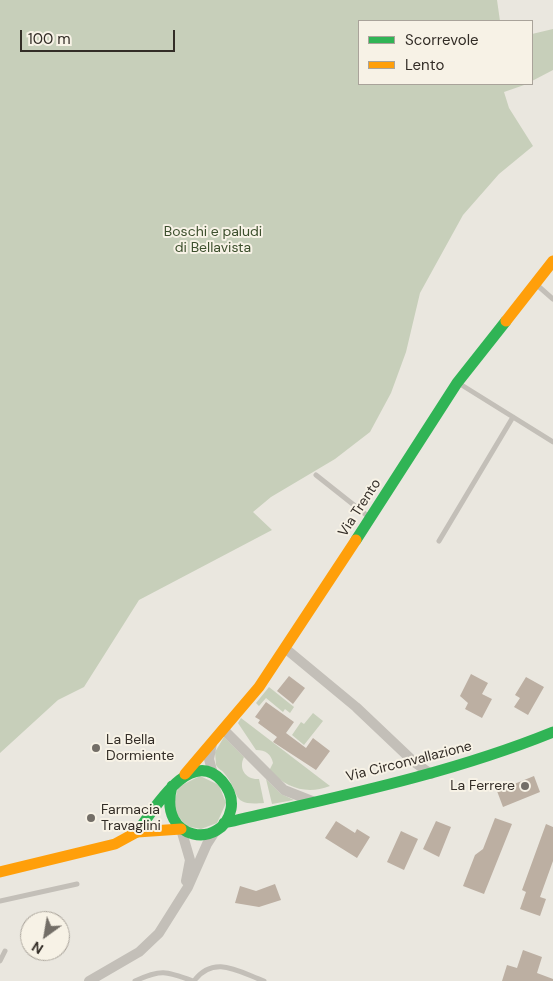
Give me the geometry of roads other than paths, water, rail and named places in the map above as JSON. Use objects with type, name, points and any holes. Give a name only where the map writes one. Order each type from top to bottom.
[{"type":"main road","name":"Via Trento","points":[[185,774],[260,687],[372,518],[457,383],[553,261]]},
{"type":"main road","name":"Via Circonvallazione","points":[[0,872],[82,854],[115,844],[138,832],[181,829],[188,833],[203,835],[220,826],[270,811],[431,774],[501,753],[553,732]]},
{"type":"main road","points":[[185,774],[199,771],[213,774]]},
{"type":"main road","name":"Via Circonvallazione","points":[[138,832],[172,786],[185,774]]},
{"type":"main road","name":"Via Circonvallazione","points":[[213,774],[225,784],[231,798],[248,810],[270,811]]},
{"type":"main road","points":[[172,786],[167,801],[168,809],[170,817],[181,829]]},
{"type":"main road","points":[[220,826],[230,812],[231,798]]},
{"type":"street","points":[[286,649],[356,707],[414,762],[431,774]]},
{"type":"street","points":[[223,729],[284,790],[312,802]]},
{"type":"street","points":[[212,742],[209,759],[213,774]]},
{"type":"street","points":[[90,981],[139,952],[159,933],[188,887],[207,844],[220,826]]},
{"type":"street","points":[[180,898],[189,872],[190,860],[181,829]]},
{"type":"lane","points":[[534,283],[553,299]]},
{"type":"lane","points":[[457,383],[553,442]]},
{"type":"lane","points":[[439,541],[513,417]]},
{"type":"lane","points":[[316,475],[372,518]]},
{"type":"lane","points":[[0,901],[77,884]]},
{"type":"lane","points":[[0,961],[5,951]]},
{"type":"lane","points":[[135,981],[154,972],[167,971],[194,981],[202,970],[222,965],[264,981]]},
{"type":"place","name":"La Bella Dormiente","points":[[96,748]]},
{"type":"place","name":"La Ferrere","points":[[525,786]]},
{"type":"place","name":"Farmacia Travaglini","points":[[91,818]]},
{"type":"park label","name":"Boschi e paludi di Bellavista","points":[[213,240]]}]
